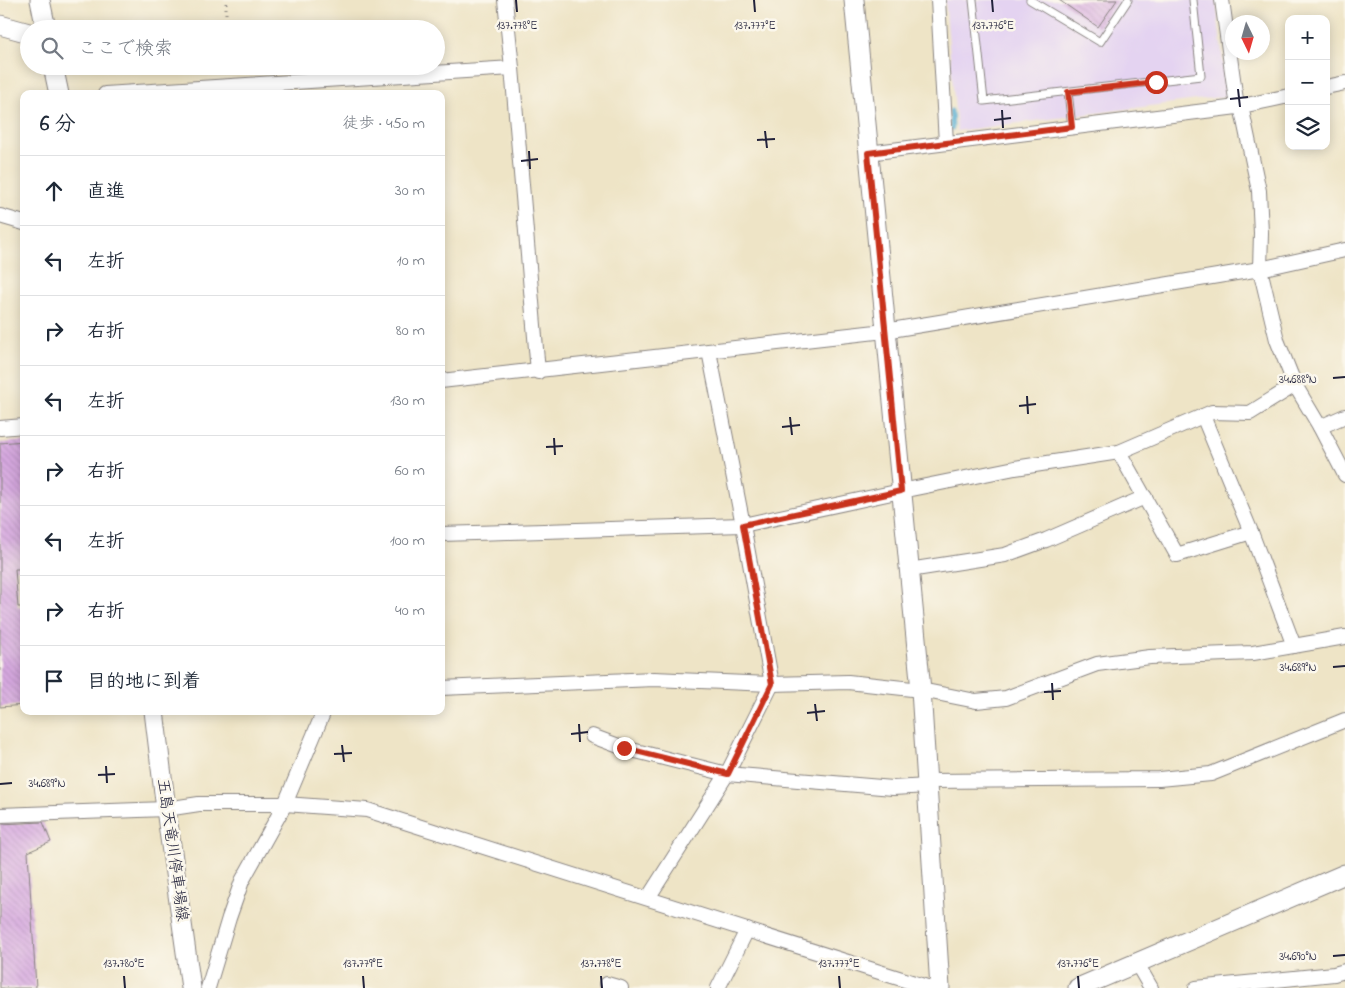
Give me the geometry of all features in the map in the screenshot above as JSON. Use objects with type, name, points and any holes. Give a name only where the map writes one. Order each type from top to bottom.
[{"type":"street","points":[[40,0],[44,20]]},
{"type":"street","points":[[505,0],[538,372]]},
{"type":"street","points":[[854,0],[885,331],[922,690],[940,988]]},
{"type":"street","points":[[938,0],[946,143]]},
{"type":"street","points":[[1222,0],[1239,107],[1259,191],[1262,233],[1260,268],[1277,340],[1295,385],[1345,475]]},
{"type":"street","points":[[0,25],[20,31]]},
{"type":"street","points":[[445,72],[512,68]]},
{"type":"street","points":[[55,75],[58,90]]},
{"type":"street","points":[[168,90],[403,75]]},
{"type":"street","points":[[1330,86],[1345,83]]},
{"type":"street","points":[[868,153],[1239,107],[1285,97]]},
{"type":"street","points":[[0,216],[20,222]]},
{"type":"street","points":[[445,381],[538,372],[885,331],[1260,268],[1345,250]]},
{"type":"street","points":[[648,898],[728,774],[772,684],[743,525],[708,351]]},
{"type":"street","points":[[445,534],[743,525],[1015,468],[1119,452],[1212,412],[1250,413],[1295,385]]},
{"type":"street","points":[[1203,416],[1251,532],[1294,646]]},
{"type":"street","points":[[1320,427],[1345,416]]},
{"type":"street","points":[[0,428],[20,426]]},
{"type":"street","points":[[1119,452],[1177,555],[1251,532]]},
{"type":"street","points":[[909,570],[1005,555],[1046,540],[1145,497]]},
{"type":"street","points":[[445,688],[654,679],[772,684],[848,682],[922,690],[976,701],[1006,698],[1098,664],[1150,657],[1253,653],[1345,637]]},
{"type":"street","name":"五島天竜川停車場線","points":[[154,715],[191,988]]},
{"type":"street","points":[[208,988],[228,918],[242,881],[285,804],[322,715]]},
{"type":"street","points":[[592,736],[624,748],[728,774],[893,788],[928,783],[1159,780],[1211,774],[1345,720]]},
{"type":"street","points":[[0,815],[166,809],[199,804],[285,804],[367,810],[930,988]]},
{"type":"street","points":[[1078,988],[1345,874]]},
{"type":"street","points":[[718,988],[747,930]]},
{"type":"street","points":[[1136,962],[1151,988]]},
{"type":"street","points":[[1196,988],[1334,974],[1345,971]]},
{"type":"street","points":[[607,984],[621,988]]},
{"type":"lane","points":[[973,0],[984,101],[1201,76],[1194,0]]},
{"type":"lane","points":[[1030,0],[1100,42],[1128,0]]},
{"type":"lane","points":[[1068,92],[1072,127]]},
{"type":"path","points":[[226,0],[226,20]]},
{"type":"shaded area","points":[[945,0],[1216,0],[1227,96],[957,131]]},
{"type":"building","points":[[1059,0],[1117,0],[1098,27]]},
{"type":"building","points":[[20,441],[20,569],[15,569],[18,607],[20,607],[20,705],[0,707],[0,443]]},
{"type":"building","points":[[43,822],[51,842],[28,852],[36,988],[0,988],[0,824]]},
{"type":"waterway","points":[[951,111],[952,128]]},
{"type":"route","points":[[624,748],[728,774],[772,684],[743,525],[901,491],[868,153],[1072,127],[1068,92],[1156,82]]}]
